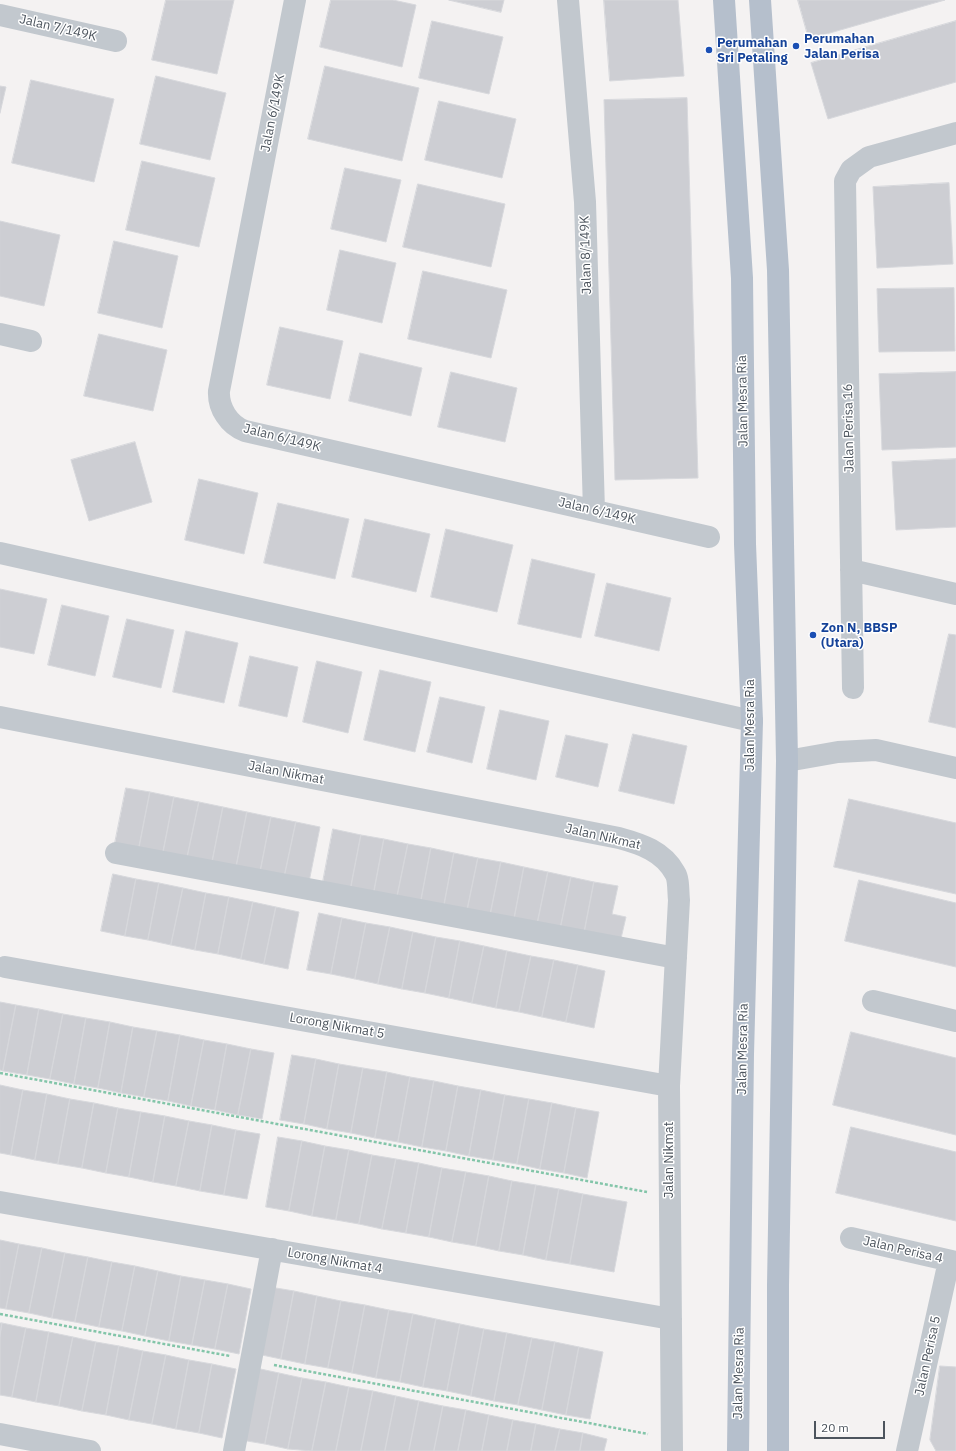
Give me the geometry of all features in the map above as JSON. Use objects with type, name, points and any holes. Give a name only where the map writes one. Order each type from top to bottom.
[{"type":"main road","name":"Jalan Mesra Ria","points":[[724,0],[742,278],[746,544],[752,721],[743,1054],[738,1451]]},
{"type":"main road","points":[[760,0],[778,270],[787,761],[778,1285],[778,1451]]},
{"type":"street","name":"Jalan 6/149K","points":[[295,0],[218,398],[223,410],[235,426],[245,431],[709,537]]},
{"type":"street","name":"Jalan 8/149K","points":[[568,0],[585,202],[594,511]]},
{"type":"street","name":"Jalan 7/149K","points":[[0,15],[116,41]]},
{"type":"street","name":"Jalan Perisa 16","points":[[854,688],[845,181],[851,170],[869,157],[956,133]]},
{"type":"street","points":[[0,334],[31,340]]},
{"type":"street","points":[[0,553],[752,721]]},
{"type":"street","points":[[851,570],[956,594]]},
{"type":"street","name":"Jalan Nikmat","points":[[0,717],[619,838],[641,844],[661,856],[676,873],[679,900],[669,1086],[672,1445]]},
{"type":"street","points":[[787,761],[838,752],[876,750],[956,768]]},
{"type":"street","points":[[116,853],[676,958]]},
{"type":"street","name":"Lorong Nikmat 5","points":[[5,967],[669,1086]]},
{"type":"street","points":[[873,1001],[956,1021]]},
{"type":"street","name":"Lorong Nikmat 4","points":[[0,1202],[671,1319]]},
{"type":"street","name":"Jalan Perisa 4","points":[[851,1238],[952,1262]]},
{"type":"street","points":[[234,1451],[272,1250]]},
{"type":"street","name":"Jalan Perisa 5","points":[[909,1449],[952,1262]]},
{"type":"street","points":[[0,1434],[90,1451]]},
{"type":"path","points":[[0,1073],[644,1191]]},
{"type":"path","points":[[0,1314],[251,1360],[672,1445]]},
{"type":"building","points":[[166,0],[234,0],[217,74],[152,60]]},
{"type":"building","points":[[331,0],[393,0],[416,5],[402,67],[320,47]]},
{"type":"building","points":[[449,0],[504,0],[501,12]]},
{"type":"building","points":[[604,0],[678,0],[684,76],[610,81]]},
{"type":"building","points":[[798,0],[945,0],[809,39]]},
{"type":"building","points":[[432,21],[503,37],[489,94],[419,78]]},
{"type":"building","points":[[956,21],[956,82],[828,119],[811,63]]},
{"type":"building","points":[[325,66],[419,88],[402,161],[308,139]]},
{"type":"building","points":[[156,76],[226,93],[210,160],[140,144]]},
{"type":"building","points":[[31,80],[114,99],[94,182],[12,163]]},
{"type":"building","points":[[0,86],[6,87],[0,113]]},
{"type":"building","points":[[687,98],[698,478],[615,480],[604,100]]},
{"type":"building","points":[[439,101],[516,119],[502,178],[425,160]]},
{"type":"building","points":[[142,161],[215,178],[199,247],[126,230]]},
{"type":"building","points":[[345,168],[401,180],[386,242],[331,229]]},
{"type":"building","points":[[949,183],[953,264],[877,268],[873,187]]},
{"type":"building","points":[[418,184],[505,204],[491,267],[403,247]]},
{"type":"building","points":[[0,221],[60,235],[44,306],[0,296]]},
{"type":"building","points":[[114,241],[178,256],[162,328],[98,313]]},
{"type":"building","points":[[340,250],[396,263],[382,323],[327,310]]},
{"type":"building","points":[[423,271],[507,290],[491,358],[408,339]]},
{"type":"building","points":[[954,288],[955,351],[879,352],[877,289]]},
{"type":"building","points":[[280,327],[343,341],[330,399],[267,385]]},
{"type":"building","points":[[99,334],[167,350],[153,411],[84,396]]},
{"type":"building","points":[[360,353],[422,368],[411,416],[349,401]]},
{"type":"building","points":[[451,372],[517,388],[505,442],[438,427]]},
{"type":"building","points":[[956,372],[956,447],[882,450],[879,374]]},
{"type":"building","points":[[135,442],[152,502],[89,521],[71,460]]},
{"type":"building","points":[[956,459],[956,527],[896,530],[892,462]]},
{"type":"building","points":[[199,479],[258,493],[244,554],[185,540]]},
{"type":"building","points":[[278,503],[349,519],[335,579],[264,563]]},
{"type":"building","points":[[365,519],[430,534],[416,592],[352,577]]},
{"type":"building","points":[[446,529],[513,545],[497,612],[431,597]]},
{"type":"building","points":[[532,559],[595,574],[581,638],[518,624]]},
{"type":"building","points":[[607,583],[671,598],[659,651],[595,636]]},
{"type":"building","points":[[0,589],[47,599],[34,654],[0,647]]},
{"type":"building","points":[[62,605],[109,616],[95,676],[48,665]]},
{"type":"building","points":[[127,619],[174,630],[161,688],[113,677]]},
{"type":"building","points":[[186,631],[238,643],[224,703],[173,692]]},
{"type":"building","points":[[949,634],[956,635],[956,728],[929,722]]},
{"type":"building","points":[[250,656],[298,667],[287,717],[239,706]]},
{"type":"building","points":[[317,661],[362,672],[348,733],[303,722]]},
{"type":"building","points":[[380,670],[431,682],[415,752],[364,740]]},
{"type":"building","points":[[440,697],[485,707],[472,763],[427,752]]},
{"type":"building","points":[[500,710],[549,721],[536,780],[487,769]]},
{"type":"building","points":[[633,734],[687,746],[674,804],[619,791]]},
{"type":"building","points":[[566,735],[608,744],[598,787],[556,777]]},
{"type":"building","points":[[126,788],[150,792],[138,853],[114,848]]},
{"type":"building","points":[[150,792],[174,797],[162,858],[138,853]]},
{"type":"building","points":[[174,797],[199,802],[186,863],[162,858]]},
{"type":"building","points":[[849,799],[956,823],[956,894],[834,867]]},
{"type":"building","points":[[199,802],[223,807],[211,868],[186,863]]},
{"type":"building","points":[[223,807],[247,812],[235,873],[211,868]]},
{"type":"building","points":[[247,812],[271,817],[259,878],[235,873]]},
{"type":"building","points":[[271,817],[296,822],[283,883],[259,878]]},
{"type":"building","points":[[296,822],[320,827],[308,887],[283,883]]},
{"type":"building","points":[[333,829],[361,835],[350,892],[322,887]]},
{"type":"building","points":[[361,835],[384,839],[373,897],[350,892]]},
{"type":"building","points":[[384,839],[408,844],[396,902],[373,897]]},
{"type":"building","points":[[408,844],[431,848],[420,906],[396,902]]},
{"type":"building","points":[[431,848],[454,853],[443,911],[420,906]]},
{"type":"building","points":[[454,853],[478,858],[466,916],[443,911]]},
{"type":"building","points":[[478,858],[501,862],[489,921],[466,916]]},
{"type":"building","points":[[501,862],[524,867],[513,925],[489,921]]},
{"type":"building","points":[[524,867],[548,872],[536,930],[513,925]]},
{"type":"building","points":[[548,872],[571,877],[559,935],[536,930]]},
{"type":"building","points":[[113,874],[136,879],[125,936],[101,931]]},
{"type":"building","points":[[571,877],[594,882],[583,939],[559,935]]},
{"type":"building","points":[[136,879],[159,883],[148,940],[125,936]]},
{"type":"building","points":[[859,880],[956,903],[956,967],[845,941]]},
{"type":"building","points":[[594,882],[618,886],[612,914],[626,917],[619,947],[583,939]]},
{"type":"building","points":[[159,883],[183,888],[171,945],[148,940]]},
{"type":"building","points":[[183,888],[206,893],[195,950],[171,945]]},
{"type":"building","points":[[206,893],[229,897],[218,954],[195,950]]},
{"type":"building","points":[[229,897],[253,902],[241,959],[218,954]]},
{"type":"building","points":[[253,902],[276,907],[264,964],[241,959]]},
{"type":"building","points":[[276,907],[299,912],[288,969],[264,964]]},
{"type":"building","points":[[319,913],[342,918],[331,974],[307,970]]},
{"type":"building","points":[[342,918],[366,923],[355,979],[331,974]]},
{"type":"building","points":[[366,923],[390,927],[378,984],[355,979]]},
{"type":"building","points":[[390,927],[413,932],[402,989],[378,984]]},
{"type":"building","points":[[413,932],[436,937],[425,993],[402,989]]},
{"type":"building","points":[[436,937],[460,941],[449,998],[425,993]]},
{"type":"building","points":[[460,941],[484,946],[472,1003],[449,998]]},
{"type":"building","points":[[484,946],[507,951],[496,1008],[472,1003]]},
{"type":"building","points":[[507,951],[531,956],[519,1012],[496,1008]]},
{"type":"building","points":[[531,956],[554,960],[542,1017],[519,1012]]},
{"type":"building","points":[[554,960],[578,965],[566,1022],[542,1017]]},
{"type":"building","points":[[578,965],[605,971],[594,1028],[566,1022]]},
{"type":"building","points":[[0,1002],[16,1005],[3,1071],[0,1070]]},
{"type":"building","points":[[16,1005],[39,1009],[27,1075],[3,1071]]},
{"type":"building","points":[[39,1009],[63,1014],[50,1079],[27,1075]]},
{"type":"building","points":[[63,1014],[86,1018],[74,1084],[50,1079]]},
{"type":"building","points":[[86,1018],[110,1022],[98,1088],[74,1084]]},
{"type":"building","points":[[110,1022],[133,1027],[121,1093],[98,1088]]},
{"type":"building","points":[[133,1027],[157,1031],[144,1097],[121,1093]]},
{"type":"building","points":[[157,1031],[180,1035],[168,1101],[144,1097]]},
{"type":"building","points":[[851,1032],[956,1058],[956,1135],[833,1105]]},
{"type":"building","points":[[180,1035],[204,1040],[191,1106],[168,1101]]},
{"type":"building","points":[[204,1040],[227,1044],[215,1110],[191,1106]]},
{"type":"building","points":[[227,1044],[251,1049],[238,1115],[215,1110]]},
{"type":"building","points":[[251,1049],[274,1053],[262,1119],[238,1115]]},
{"type":"building","points":[[292,1055],[316,1059],[304,1124],[280,1120]]},
{"type":"building","points":[[316,1059],[339,1064],[327,1129],[304,1124]]},
{"type":"building","points":[[339,1064],[363,1068],[351,1133],[327,1129]]},
{"type":"building","points":[[363,1068],[387,1072],[375,1138],[351,1133]]},
{"type":"building","points":[[387,1072],[410,1077],[398,1142],[375,1138]]},
{"type":"building","points":[[410,1077],[434,1081],[422,1147],[398,1142]]},
{"type":"building","points":[[434,1081],[458,1086],[446,1151],[422,1147]]},
{"type":"building","points":[[0,1085],[23,1090],[11,1155],[0,1153]]},
{"type":"building","points":[[458,1086],[481,1090],[469,1156],[446,1151]]},
{"type":"building","points":[[23,1090],[47,1094],[35,1160],[11,1155]]},
{"type":"building","points":[[481,1090],[505,1095],[493,1160],[469,1156]]},
{"type":"building","points":[[47,1094],[70,1099],[58,1164],[35,1160]]},
{"type":"building","points":[[505,1095],[529,1099],[517,1164],[493,1160]]},
{"type":"building","points":[[70,1099],[94,1103],[82,1168],[58,1164]]},
{"type":"building","points":[[529,1099],[552,1103],[540,1169],[517,1164]]},
{"type":"building","points":[[94,1103],[118,1108],[106,1173],[82,1168]]},
{"type":"building","points":[[552,1103],[576,1108],[564,1173],[540,1169]]},
{"type":"building","points":[[118,1108],[141,1112],[129,1177],[106,1173]]},
{"type":"building","points":[[576,1108],[599,1112],[587,1178],[564,1173]]},
{"type":"building","points":[[141,1112],[165,1116],[153,1182],[129,1177]]},
{"type":"building","points":[[165,1116],[189,1121],[176,1186],[153,1182]]},
{"type":"building","points":[[189,1121],[212,1125],[200,1191],[176,1186]]},
{"type":"building","points":[[212,1125],[236,1130],[224,1195],[200,1191]]},
{"type":"building","points":[[851,1127],[956,1152],[956,1221],[836,1193]]},
{"type":"building","points":[[236,1130],[260,1134],[247,1199],[224,1195]]},
{"type":"building","points":[[278,1137],[302,1141],[289,1211],[266,1207]]},
{"type":"building","points":[[302,1141],[325,1146],[312,1216],[289,1211]]},
{"type":"building","points":[[325,1146],[349,1150],[336,1220],[312,1216]]},
{"type":"building","points":[[349,1150],[372,1155],[359,1224],[336,1220]]},
{"type":"building","points":[[372,1155],[396,1159],[382,1229],[359,1224]]},
{"type":"building","points":[[396,1159],[419,1163],[406,1233],[382,1229]]},
{"type":"building","points":[[419,1163],[442,1168],[429,1237],[406,1233]]},
{"type":"building","points":[[442,1168],[466,1172],[452,1242],[429,1237]]},
{"type":"building","points":[[466,1172],[489,1176],[476,1246],[452,1242]]},
{"type":"building","points":[[489,1176],[512,1181],[499,1251],[476,1246]]},
{"type":"building","points":[[512,1181],[536,1185],[523,1255],[499,1251]]},
{"type":"building","points":[[536,1185],[559,1189],[546,1260],[523,1255]]},
{"type":"building","points":[[559,1189],[583,1194],[570,1264],[546,1260]]},
{"type":"building","points":[[583,1194],[627,1202],[614,1272],[570,1264]]},
{"type":"building","points":[[0,1240],[19,1244],[6,1309],[0,1308]]},
{"type":"building","points":[[19,1244],[42,1248],[29,1313],[6,1309]]},
{"type":"building","points":[[42,1248],[65,1253],[52,1318],[29,1313]]},
{"type":"building","points":[[65,1253],[88,1257],[75,1322],[52,1318]]},
{"type":"building","points":[[88,1257],[112,1262],[99,1327],[75,1322]]},
{"type":"building","points":[[112,1262],[135,1266],[122,1331],[99,1327]]},
{"type":"building","points":[[135,1266],[158,1271],[145,1336],[122,1331]]},
{"type":"building","points":[[158,1271],[181,1276],[169,1341],[145,1336]]},
{"type":"building","points":[[181,1276],[205,1280],[192,1345],[169,1341]]},
{"type":"building","points":[[205,1280],[228,1284],[215,1349],[192,1345]]},
{"type":"building","points":[[228,1284],[251,1289],[239,1354],[215,1349]]},
{"type":"building","points":[[270,1287],[294,1291],[281,1359],[257,1354]]},
{"type":"building","points":[[294,1291],[317,1296],[305,1364],[281,1359]]},
{"type":"building","points":[[317,1296],[341,1301],[328,1368],[305,1364]]},
{"type":"building","points":[[341,1301],[365,1305],[352,1373],[328,1368]]},
{"type":"building","points":[[365,1305],[389,1310],[376,1378],[352,1373]]},
{"type":"building","points":[[389,1310],[413,1314],[400,1382],[376,1378]]},
{"type":"building","points":[[413,1314],[436,1319],[423,1387],[400,1382]]},
{"type":"building","points":[[436,1319],[460,1324],[447,1391],[423,1387]]},
{"type":"building","points":[[0,1323],[2,1323],[0,1336]]},
{"type":"building","points":[[2,1323],[26,1328],[12,1397],[0,1395],[0,1336]]},
{"type":"building","points":[[460,1324],[484,1329],[471,1396],[447,1391]]},
{"type":"building","points":[[26,1328],[49,1332],[36,1402],[12,1397]]},
{"type":"building","points":[[484,1329],[507,1333],[494,1401],[471,1396]]},
{"type":"building","points":[[49,1332],[73,1337],[59,1406],[36,1402]]},
{"type":"building","points":[[507,1333],[532,1338],[518,1405],[494,1401]]},
{"type":"building","points":[[73,1337],[96,1342],[82,1411],[59,1406]]},
{"type":"building","points":[[532,1338],[555,1342],[542,1410],[518,1405]]},
{"type":"building","points":[[96,1342],[119,1346],[106,1415],[82,1411]]},
{"type":"building","points":[[555,1342],[579,1347],[566,1415],[542,1410]]},
{"type":"building","points":[[119,1346],[143,1351],[129,1420],[106,1415]]},
{"type":"building","points":[[579,1347],[603,1352],[590,1419],[566,1415]]},
{"type":"building","points":[[143,1351],[166,1355],[152,1424],[129,1420]]},
{"type":"building","points":[[166,1355],[189,1360],[176,1429],[152,1424]]},
{"type":"building","points":[[189,1360],[212,1364],[199,1433],[176,1429]]},
{"type":"building","points":[[212,1364],[236,1369],[222,1438],[199,1433]]},
{"type":"building","points":[[940,1366],[956,1367],[956,1451],[936,1451],[930,1440]]},
{"type":"building","points":[[256,1368],[279,1373],[265,1444],[241,1440]]},
{"type":"building","points":[[279,1373],[302,1378],[288,1449],[265,1444]]},
{"type":"building","points":[[302,1378],[326,1382],[312,1451],[288,1449]]},
{"type":"building","points":[[326,1382],[349,1387],[336,1451],[312,1451]]},
{"type":"building","points":[[349,1387],[373,1391],[361,1451],[336,1451]]},
{"type":"building","points":[[373,1391],[396,1396],[385,1451],[361,1451]]},
{"type":"building","points":[[396,1396],[419,1401],[409,1451],[385,1451]]},
{"type":"building","points":[[419,1401],[443,1406],[434,1451],[409,1451]]},
{"type":"building","points":[[443,1406],[466,1410],[458,1451],[434,1451]]},
{"type":"building","points":[[466,1410],[489,1415],[482,1451],[458,1451]]},
{"type":"building","points":[[489,1415],[513,1420],[507,1451],[482,1451]]},
{"type":"building","points":[[513,1420],[536,1424],[531,1451],[507,1451]]},
{"type":"building","points":[[536,1424],[560,1429],[555,1451],[531,1451]]},
{"type":"building","points":[[560,1429],[583,1433],[580,1451],[555,1451]]},
{"type":"building","points":[[583,1433],[607,1439],[604,1451],[580,1451]]},
{"type":"place","name":"Perumahan Jalan Perisa","points":[[796,46]]},
{"type":"place","name":"Perumahan Sri Petaling","points":[[709,50]]},
{"type":"place","name":"Zon N, BBSP (Utara)","points":[[813,635]]}]
